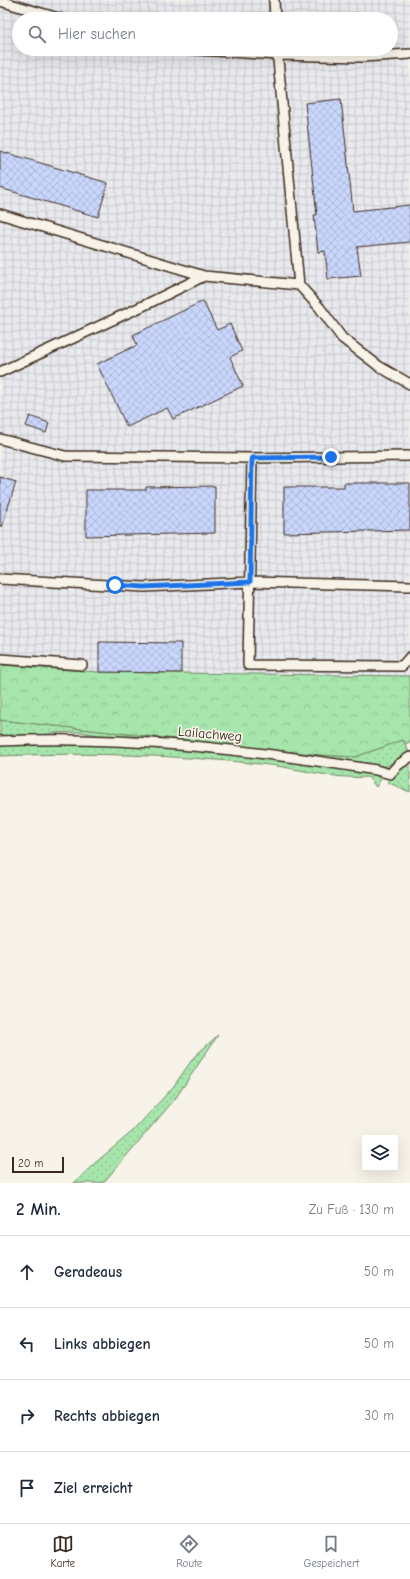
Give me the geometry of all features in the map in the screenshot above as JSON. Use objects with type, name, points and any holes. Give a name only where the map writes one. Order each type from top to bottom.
[{"type":"lane","points":[[274,0],[275,12]]},
{"type":"lane","points":[[0,1],[27,4],[46,12]]},
{"type":"lane","points":[[398,55],[410,54]]},
{"type":"lane","points":[[278,56],[299,285],[320,308],[342,338],[380,367],[410,384]]},
{"type":"lane","points":[[345,56],[378,56]]},
{"type":"lane","points":[[0,214],[204,276],[299,285]]},
{"type":"lane","points":[[0,372],[148,304],[204,276]]},
{"type":"lane","points":[[0,439],[65,456],[252,458],[410,456]]},
{"type":"lane","points":[[252,458],[248,665],[402,666],[410,657]]},
{"type":"lane","points":[[0,579],[144,587],[250,582],[410,586]]},
{"type":"lane","points":[[0,659],[82,665]]},
{"type":"lane","name":"Lailachweg","points":[[0,741],[98,740],[201,747],[292,757],[376,770],[390,774],[398,765],[410,757]]},
{"type":"shaded area","points":[[0,0],[410,0],[410,729],[84,729],[0,720]]},
{"type":"green space","points":[[0,665],[99,672],[410,676],[410,742],[405,744],[403,740],[355,757],[321,755],[0,720]]},
{"type":"green space","points":[[0,720],[321,755],[355,757],[403,740],[409,752],[387,766],[375,768],[101,739],[98,735],[80,732],[50,733],[50,736],[0,738]]},
{"type":"green space","points":[[0,743],[99,743],[271,756],[380,775],[381,779],[376,787],[368,777],[341,777],[274,766],[195,758],[98,754],[0,756]]},
{"type":"green space","points":[[410,759],[410,792],[387,782]]},
{"type":"green space","points":[[218,1035],[175,1099],[103,1183],[74,1183],[133,1131],[173,1087],[194,1057]]},
{"type":"building","points":[[341,99],[353,211],[410,205],[410,242],[357,247],[361,276],[328,279],[325,251],[318,252],[314,215],[317,215],[305,103]]},
{"type":"building","points":[[0,151],[108,183],[98,217],[0,188]]},
{"type":"building","points":[[203,301],[217,330],[230,324],[242,351],[230,357],[243,386],[173,419],[167,408],[127,427],[97,364],[137,345],[133,335]]},
{"type":"building","points":[[30,416],[49,423],[46,433],[26,426]]},
{"type":"building","points":[[0,477],[16,482],[2,527],[0,526]]},
{"type":"building","points":[[344,483],[410,483],[410,530],[284,533],[284,487],[344,487]]},
{"type":"building","points":[[215,486],[215,533],[86,536],[86,490],[146,490],[146,487]]},
{"type":"building","points":[[99,642],[181,643],[181,673],[99,672]]},
{"type":"route","points":[[115,585],[144,587],[250,582],[252,458],[331,457]]}]
